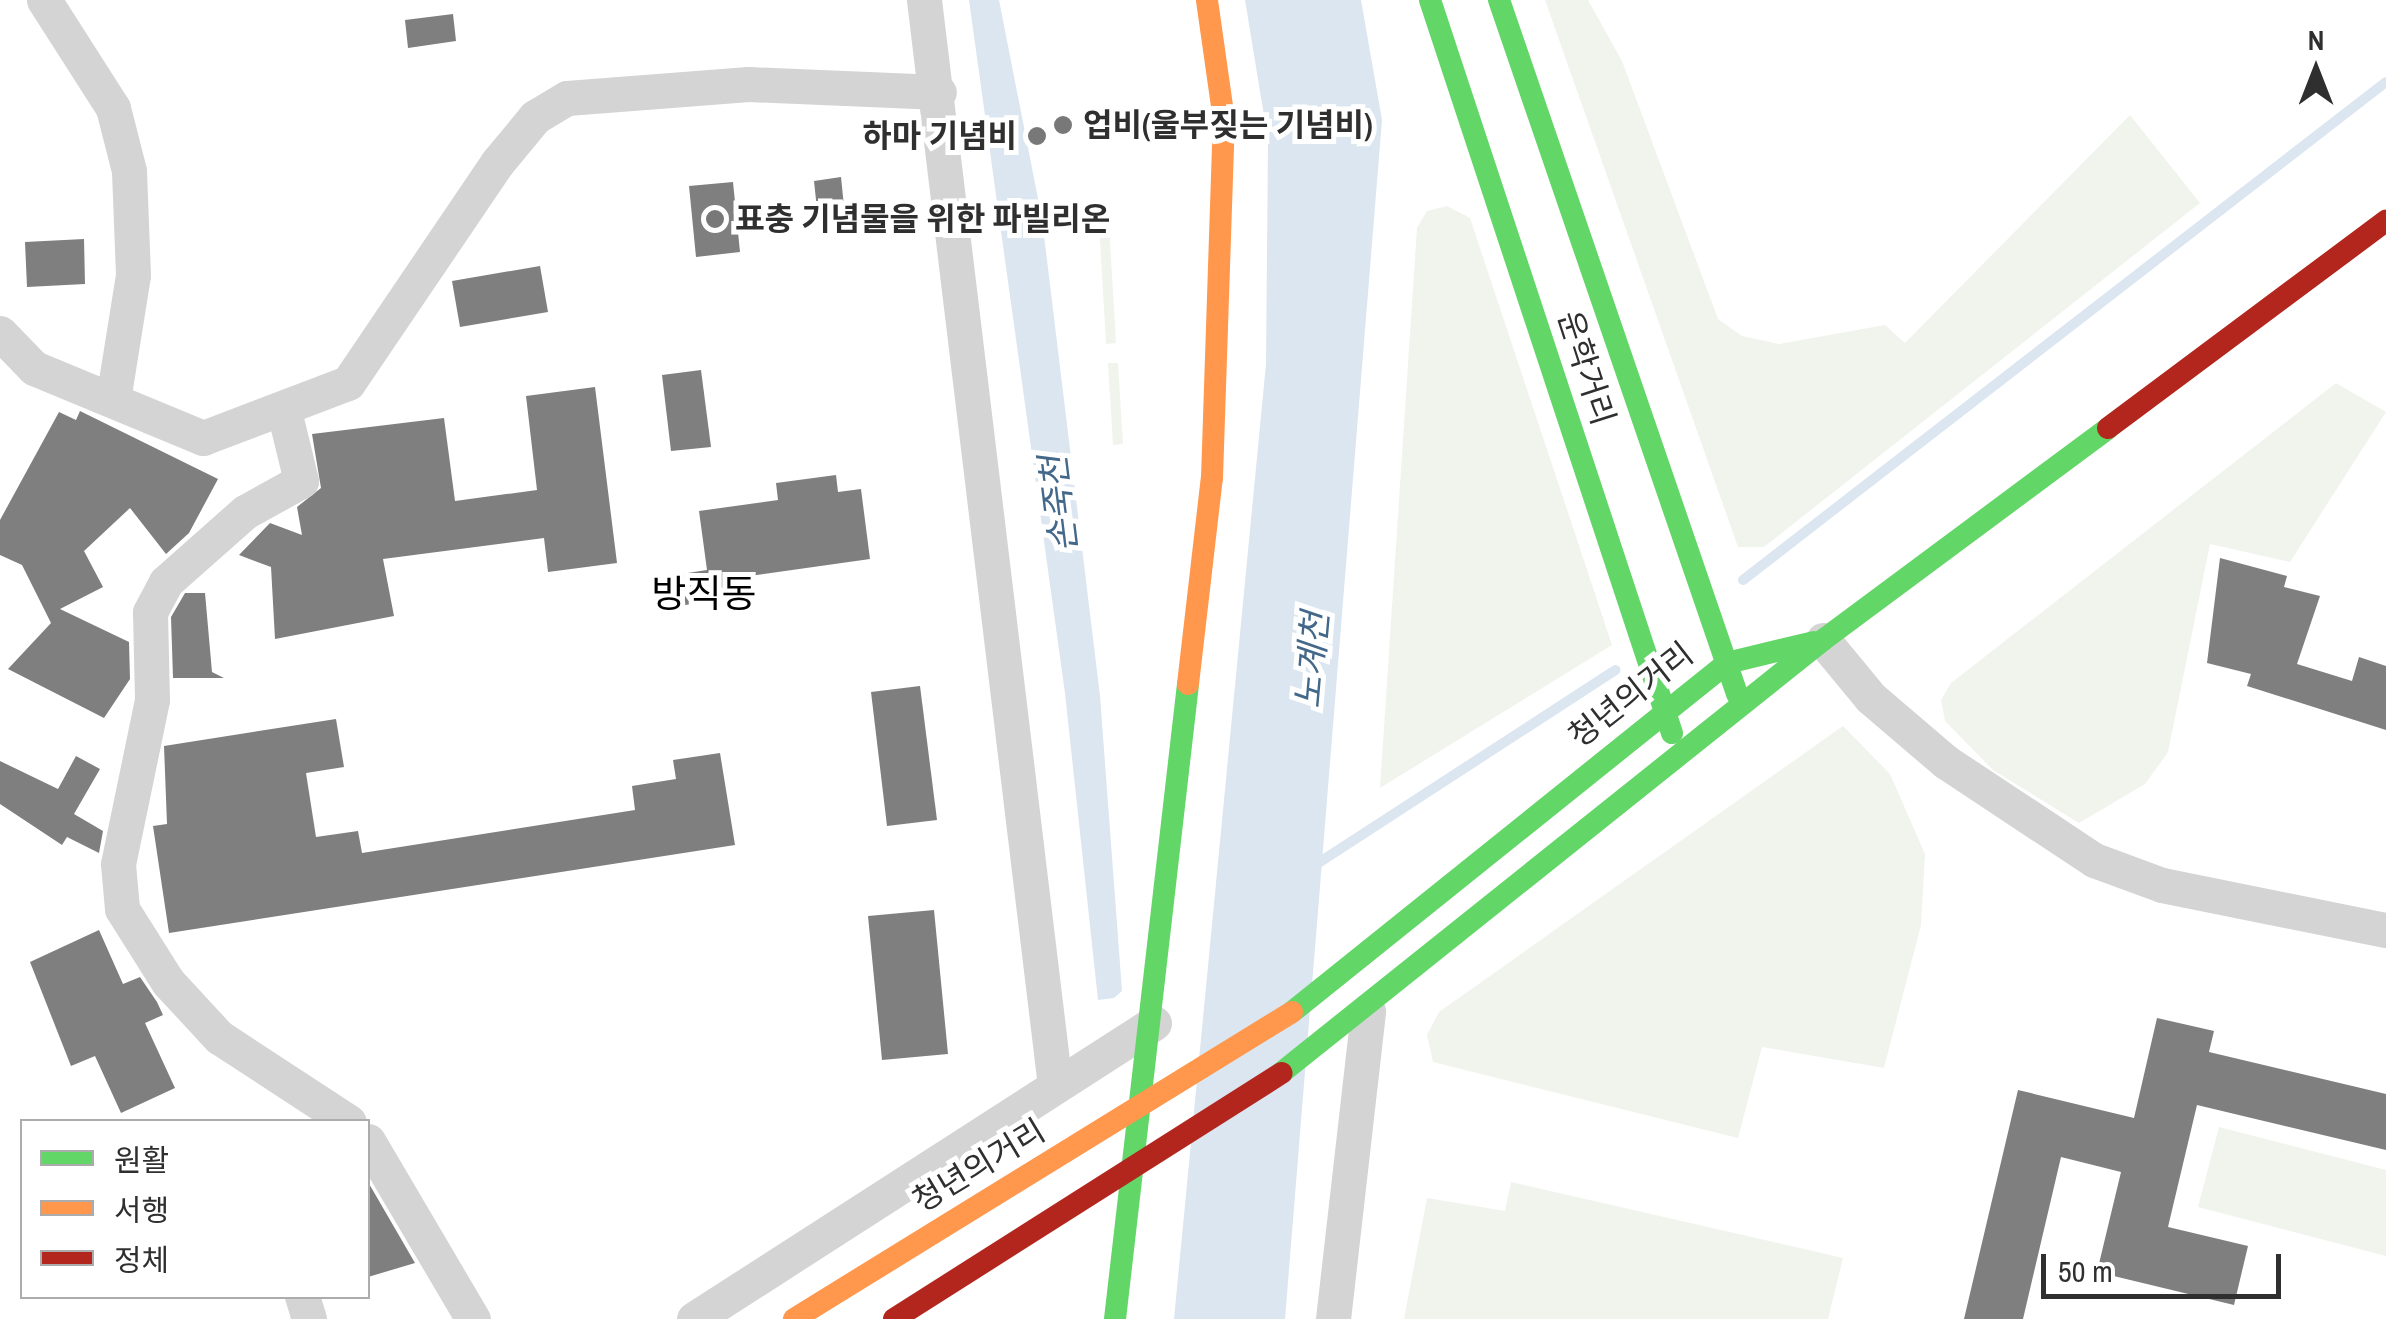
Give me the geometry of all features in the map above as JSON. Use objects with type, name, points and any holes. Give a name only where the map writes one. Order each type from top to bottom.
[{"type":"main road","points":[[1114,1319],[1154,1024],[1212,478],[1224,283],[1224,120],[1207,0]]},
{"type":"main road","name":"운학거리","points":[[1430,0],[1679,757]]},
{"type":"main road","name":"운학거리","points":[[1499,0],[1743,712]]},
{"type":"main road","points":[[894,1319],[1306,1056],[1679,757],[1743,712],[1823,640],[2386,221]]},
{"type":"main road","name":"청년의거리","points":[[794,1319],[1318,996],[1664,706],[1726,663],[1823,640]]},
{"type":"street","points":[[44,0],[113,108],[129,171],[133,275],[114,394]]},
{"type":"street","points":[[924,0],[939,92],[1055,1086]]},
{"type":"street","points":[[0,333],[34,368],[114,394],[202,438],[284,411],[348,383],[497,163],[534,118],[567,98],[748,84],[939,92]]},
{"type":"street","points":[[284,411],[301,481],[245,512],[166,582],[150,612],[152,700],[118,864],[122,910],[168,982],[219,1037],[344,1119]]},
{"type":"street","points":[[1823,640],[1870,698],[1946,762],[2094,860],[2162,885],[2386,930]]},
{"type":"street","points":[[1333,1319],[1368,1010]]},
{"type":"street","points":[[694,1319],[1154,1024]]},
{"type":"street","points":[[370,1144],[474,1319]]},
{"type":"shaded area","points":[[1545,0],[1588,0],[1622,61],[1718,319],[1742,336],[1779,344],[1885,325],[1905,343],[2130,115],[2200,203],[1764,547],[1738,547]]},
{"type":"shaded area","points":[[1098,206],[1108,206],[1116,343],[1106,344]]},
{"type":"shaded area","points":[[1447,206],[1470,218],[1612,645],[1380,788],[1417,228],[1427,211]]},
{"type":"shaded area","points":[[1108,363],[1118,363],[1123,444],[1113,445]]},
{"type":"shaded area","points":[[2336,383],[2386,412],[2290,562],[2210,544],[2168,752],[2145,784],[2079,823],[1993,770],[1945,721],[1941,700],[1951,683]]},
{"type":"shaded area","points":[[1843,726],[1890,774],[1925,854],[1921,925],[1884,1068],[1762,1047],[1738,1138],[1433,1062],[1427,1035],[1439,1012]]},
{"type":"shaded area","points":[[2219,1127],[2386,1170],[2386,1256],[2198,1207]]},
{"type":"shaded area","points":[[1511,1182],[1843,1258],[1828,1319],[1404,1319],[1427,1198],[1505,1211]]},
{"type":"water","name":"손죽천","points":[[969,0],[999,0],[1042,219],[1100,696],[1122,991],[1114,998],[1098,1000],[1065,693]]},
{"type":"water","name":"노계천","points":[[1245,0],[1361,0],[1382,120],[1285,1319],[1174,1319],[1266,364],[1268,140]]},
{"type":"building","points":[[453,14],[456,41],[408,48],[405,20]]},
{"type":"building","points":[[841,177],[846,226],[819,228],[814,181]]},
{"type":"building","name":"표충 기념물을 위한 파빌리온","points":[[733,182],[740,252],[696,257],[689,186]]},
{"type":"building","points":[[84,239],[85,284],[27,287],[25,242]]},
{"type":"building","points":[[540,266],[548,312],[460,327],[452,281]]},
{"type":"building","points":[[701,370],[711,447],[671,451],[662,375]]},
{"type":"building","points":[[595,387],[617,563],[548,572],[544,538],[383,559],[394,616],[275,639],[271,567],[239,555],[270,523],[302,535],[297,507],[321,488],[312,434],[444,418],[455,501],[537,490],[526,396]]},
{"type":"building","points":[[80,411],[218,479],[189,533],[166,554],[130,508],[84,551],[103,587],[60,609],[129,642],[130,679],[104,718],[8,669],[51,623],[22,565],[0,555],[0,520],[59,412],[76,420]]},
{"type":"building","points":[[836,475],[838,492],[861,489],[870,559],[742,577],[745,596],[672,607],[668,576],[707,570],[699,511],[778,500],[776,483]]},
{"type":"building","points":[[2220,558],[2287,576],[2284,587],[2320,596],[2297,664],[2352,681],[2359,657],[2386,666],[2386,730],[2247,686],[2251,674],[2207,663]]},
{"type":"building","points":[[185,593],[205,593],[212,672],[224,678],[173,678],[171,617]]},
{"type":"building","points":[[920,686],[937,820],[887,826],[871,692]]},
{"type":"building","points":[[336,719],[344,767],[306,773],[316,837],[358,831],[362,853],[635,810],[632,786],[676,779],[673,760],[720,753],[735,845],[169,933],[153,826],[167,824],[164,746]]},
{"type":"building","points":[[76,756],[100,769],[74,814],[103,831],[99,853],[67,837],[62,845],[0,804],[0,761],[58,789]]},
{"type":"building","points":[[934,910],[948,1054],[882,1060],[868,916]]},
{"type":"building","points":[[99,930],[123,984],[140,977],[157,1002],[163,1015],[145,1023],[175,1088],[121,1113],[95,1056],[71,1066],[30,962]]},
{"type":"building","points":[[2157,1018],[2214,1031],[2209,1052],[2386,1094],[2386,1150],[2197,1105],[2168,1227],[2248,1246],[2234,1305],[2097,1272],[2121,1172],[2061,1157],[2023,1319],[1964,1319],[2018,1090],[2134,1118]]},
{"type":"building","points":[[370,1185],[415,1263],[370,1276]]},
{"type":"waterway","points":[[1743,580],[2386,82]]},
{"type":"waterway","points":[[1306,871],[1616,670]]},
{"type":"traffic: fast","points":[[1430,0],[1672,733]]},
{"type":"traffic: fast","points":[[1499,0],[1737,694]]},
{"type":"traffic: fast","points":[[1281,1073],[1823,640],[2108,428]]},
{"type":"traffic: fast","points":[[1292,1012],[1727,663],[1814,642]]},
{"type":"traffic: fast","points":[[1115,1319],[1188,684]]},
{"type":"traffic: slow","points":[[1188,684],[1212,478],[1224,120],[1207,0]]},
{"type":"traffic: slow","points":[[794,1319],[1292,1012]]},
{"type":"traffic: jam","points":[[2108,428],[2386,221]]},
{"type":"traffic: jam","points":[[894,1319],[1281,1073]]},
{"type":"place","name":"업비(울부짖는 기념비)","points":[[1063,125]]},
{"type":"place","name":"하마 기념비","points":[[1037,136]]},
{"type":"place","name":"표충 기념물을 위한 파빌리온","points":[[715,219]]},
{"type":"district","name":"방직동","points":[[704,594]]}]
